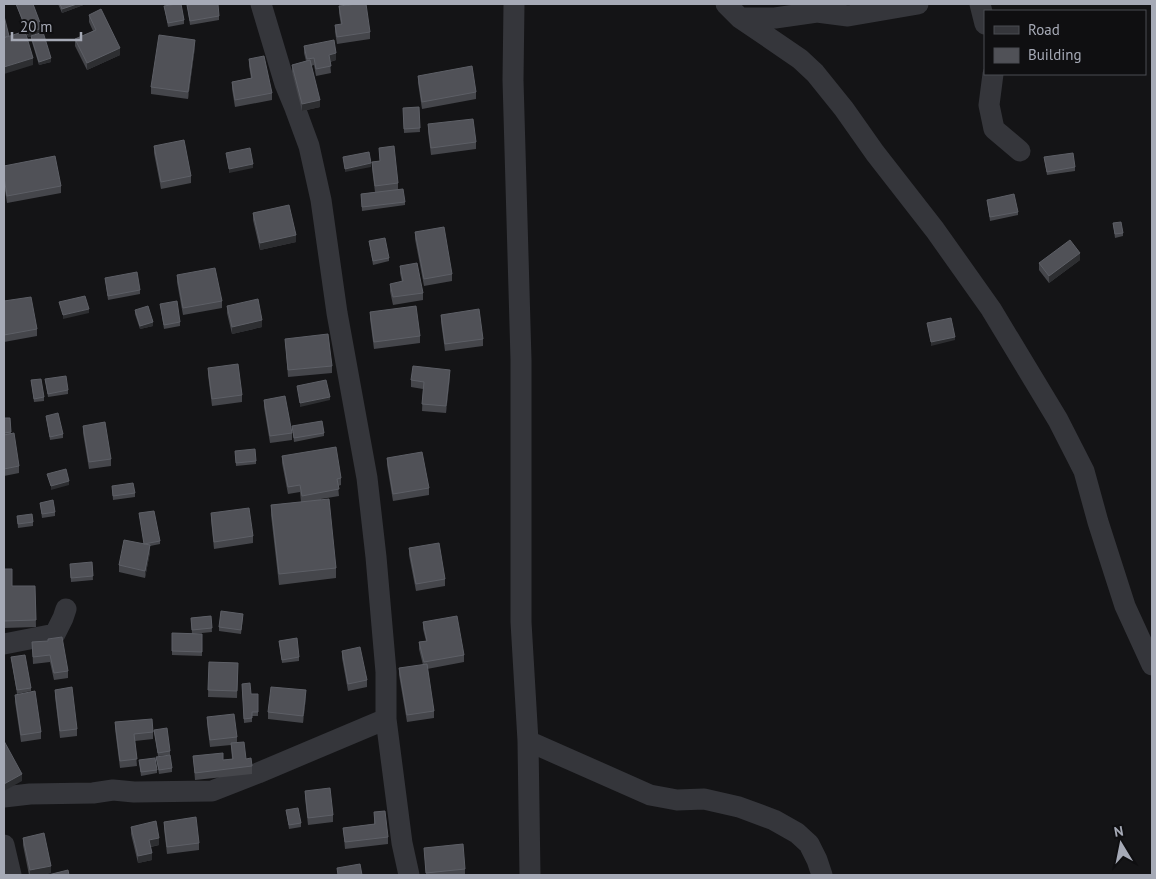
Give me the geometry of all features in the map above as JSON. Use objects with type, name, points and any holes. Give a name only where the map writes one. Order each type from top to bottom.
[{"type":"street","points":[[262,4],[285,84],[296,108],[309,146],[321,200],[338,313],[367,478],[386,672],[386,719],[402,843],[409,875]]},
{"type":"street","points":[[514,4],[513,80],[521,378],[521,622],[528,741],[530,875]]},
{"type":"street","points":[[733,11],[775,18],[817,12],[848,16],[918,4]]},
{"type":"street","points":[[980,4],[984,20]]},
{"type":"street","points":[[733,11],[800,59],[820,78],[935,230],[991,309],[1058,420],[1084,470],[1098,522],[1125,606],[1152,665]]},
{"type":"street","points":[[993,75],[989,105],[994,129],[1020,151]]},
{"type":"street","points":[[4,644],[55,634],[66,609]]},
{"type":"street","points":[[4,797],[30,794],[93,793],[113,790],[134,792],[212,791],[386,719]]},
{"type":"street","points":[[528,741],[650,795],[677,800],[704,799],[739,807],[774,820],[797,833],[809,844],[822,875]]},
{"type":"street","points":[[4,845],[11,875]]},
{"type":"building","points":[[16,4],[33,4],[42,28],[28,33]]},
{"type":"building","points":[[60,4],[77,4],[62,9]]},
{"type":"building","points":[[181,4],[184,20],[168,23],[164,6]]},
{"type":"building","points":[[218,4],[219,16],[190,21],[187,5]]},
{"type":"building","points":[[366,4],[370,32],[337,37],[335,25],[342,24],[339,6]]},
{"type":"building","points":[[101,9],[120,48],[87,63],[75,39],[96,30],[89,15]]},
{"type":"building","points":[[4,16],[9,36],[4,37]]},
{"type":"building","points":[[25,31],[33,58],[4,67],[4,38]]},
{"type":"building","points":[[43,32],[51,58],[39,62],[31,36]]},
{"type":"building","points":[[159,35],[195,40],[188,92],[151,87]]},
{"type":"building","points":[[334,40],[336,53],[329,55],[331,66],[316,69],[314,58],[307,59],[304,46]]},
{"type":"building","points":[[264,56],[272,93],[235,100],[232,82],[252,78],[249,59]]},
{"type":"building","points":[[310,60],[320,100],[302,104],[292,65]]},
{"type":"building","points":[[472,66],[476,92],[422,102],[418,76]]},
{"type":"building","points":[[419,107],[420,128],[404,129],[403,108]]},
{"type":"building","points":[[473,119],[476,142],[431,148],[428,124]]},
{"type":"building","points":[[184,140],[191,176],[161,182],[154,146]]},
{"type":"building","points":[[394,146],[398,183],[375,186],[372,162],[380,161],[379,148]]},
{"type":"building","points":[[250,148],[253,164],[229,169],[226,153]]},
{"type":"building","points":[[369,152],[371,163],[345,169],[343,157]]},
{"type":"building","points":[[1073,153],[1075,167],[1047,172],[1044,157]]},
{"type":"building","points":[[55,156],[61,186],[7,196],[4,166]]},
{"type":"building","points":[[403,189],[405,202],[362,207],[361,194]]},
{"type":"building","points":[[1014,194],[1018,212],[990,217],[987,200]]},
{"type":"building","points":[[289,205],[296,235],[260,243],[253,213]]},
{"type":"building","points":[[1121,222],[1123,233],[1115,234],[1113,223]]},
{"type":"building","points":[[444,227],[452,274],[424,279],[415,232]]},
{"type":"building","points":[[385,238],[389,258],[373,261],[369,241]]},
{"type":"building","points":[[1070,240],[1080,253],[1049,276],[1039,263]]},
{"type":"building","points":[[417,263],[423,293],[393,297],[390,284],[403,281],[400,266]]},
{"type":"building","points":[[215,268],[222,301],[183,308],[177,275]]},
{"type":"building","points":[[137,272],[140,290],[108,296],[105,278]]},
{"type":"building","points":[[85,296],[89,309],[63,315],[59,302]]},
{"type":"building","points":[[31,297],[37,329],[4,335],[4,301]]},
{"type":"building","points":[[258,299],[262,320],[232,327],[227,306]]},
{"type":"building","points":[[177,301],[180,322],[164,325],[160,304]]},
{"type":"building","points":[[148,306],[153,322],[140,326],[135,310]]},
{"type":"building","points":[[416,306],[420,336],[374,342],[370,312]]},
{"type":"building","points":[[479,309],[483,339],[445,344],[441,315]]},
{"type":"building","points":[[951,318],[955,337],[931,342],[927,323]]},
{"type":"building","points":[[328,334],[332,366],[288,370],[285,339]]},
{"type":"building","points":[[238,364],[242,395],[212,399],[208,368]]},
{"type":"building","points":[[413,366],[450,370],[446,406],[422,404],[424,382],[411,380]]},
{"type":"building","points":[[66,376],[68,390],[48,394],[45,379]]},
{"type":"building","points":[[41,379],[44,397],[34,399],[31,380]]},
{"type":"building","points":[[326,380],[330,397],[300,403],[297,386]]},
{"type":"building","points":[[285,396],[292,433],[270,436],[264,400]]},
{"type":"building","points":[[58,413],[63,434],[50,437],[46,416]]},
{"type":"building","points":[[4,418],[10,418],[11,432],[4,433]]},
{"type":"building","points":[[322,421],[324,433],[294,438],[292,426]]},
{"type":"building","points":[[105,422],[111,459],[89,462],[83,426]]},
{"type":"building","points":[[14,433],[19,466],[4,469],[4,435]]},
{"type":"building","points":[[336,447],[341,478],[337,479],[339,489],[302,496],[300,485],[288,487],[282,456]]},
{"type":"building","points":[[255,449],[256,461],[236,463],[235,451]]},
{"type":"building","points":[[422,452],[429,488],[393,494],[387,458]]},
{"type":"building","points":[[66,469],[69,481],[51,486],[47,474]]},
{"type":"building","points":[[133,483],[135,493],[113,496],[112,486]]},
{"type":"building","points":[[329,499],[336,568],[279,574],[271,505]]},
{"type":"building","points":[[53,500],[55,512],[42,514],[40,503]]},
{"type":"building","points":[[249,508],[253,536],[214,542],[211,513]]},
{"type":"building","points":[[154,511],[160,541],[144,544],[139,513]]},
{"type":"building","points":[[32,514],[33,522],[18,524],[17,516]]},
{"type":"building","points":[[124,540],[150,545],[145,571],[119,565]]},
{"type":"building","points":[[439,543],[445,579],[416,584],[409,548]]},
{"type":"building","points":[[92,562],[93,576],[71,578],[70,564]]},
{"type":"building","points":[[4,569],[12,569],[12,586],[35,586],[36,620],[4,621]]},
{"type":"building","points":[[221,611],[243,614],[241,630],[219,627]]},
{"type":"building","points":[[211,616],[212,628],[192,630],[191,618]]},
{"type":"building","points":[[457,616],[464,655],[424,662],[419,642],[427,641],[423,622]]},
{"type":"building","points":[[172,633],[202,634],[202,652],[172,651]]},
{"type":"building","points":[[62,637],[68,671],[54,673],[50,655],[33,657],[32,642],[48,641],[48,639]]},
{"type":"building","points":[[297,638],[299,657],[282,660],[279,641]]},
{"type":"building","points":[[360,647],[367,680],[348,684],[342,651]]},
{"type":"building","points":[[25,655],[31,688],[17,690],[11,657]]},
{"type":"building","points":[[209,662],[238,663],[237,691],[208,690]]},
{"type":"building","points":[[427,664],[434,711],[407,715],[399,668]]},
{"type":"building","points":[[250,683],[251,694],[258,694],[258,712],[252,712],[252,718],[244,719],[242,684]]},
{"type":"building","points":[[72,687],[77,729],[60,731],[55,690]]},
{"type":"building","points":[[271,687],[306,690],[303,716],[268,712]]},
{"type":"building","points":[[35,691],[41,732],[21,735],[15,695]]},
{"type":"building","points":[[234,714],[237,737],[210,740],[207,717]]},
{"type":"building","points":[[152,719],[153,732],[134,734],[137,759],[120,761],[115,722]]},
{"type":"building","points":[[167,728],[170,751],[158,753],[154,730]]},
{"type":"building","points":[[4,741],[22,774],[4,784]]},
{"type":"building","points":[[244,742],[246,759],[251,758],[252,766],[195,773],[193,756],[223,753],[223,760],[233,759],[231,743]]},
{"type":"building","points":[[170,755],[172,768],[159,770],[156,757]]},
{"type":"building","points":[[155,758],[157,770],[141,772],[139,760]]},
{"type":"building","points":[[330,788],[333,815],[308,818],[305,791]]},
{"type":"building","points":[[298,808],[301,823],[289,825],[286,810]]},
{"type":"building","points":[[385,811],[388,837],[345,842],[343,828],[375,824],[374,812]]},
{"type":"building","points":[[196,817],[199,843],[167,847],[164,822]]},
{"type":"building","points":[[156,821],[159,838],[149,840],[152,853],[138,856],[131,827]]},
{"type":"building","points":[[44,833],[51,866],[30,870],[23,838]]},
{"type":"building","points":[[463,844],[465,869],[426,873],[424,848]]},
{"type":"building","points":[[360,864],[362,875],[338,875],[337,868]]},
{"type":"building","points":[[68,870],[69,875],[48,875]]}]
